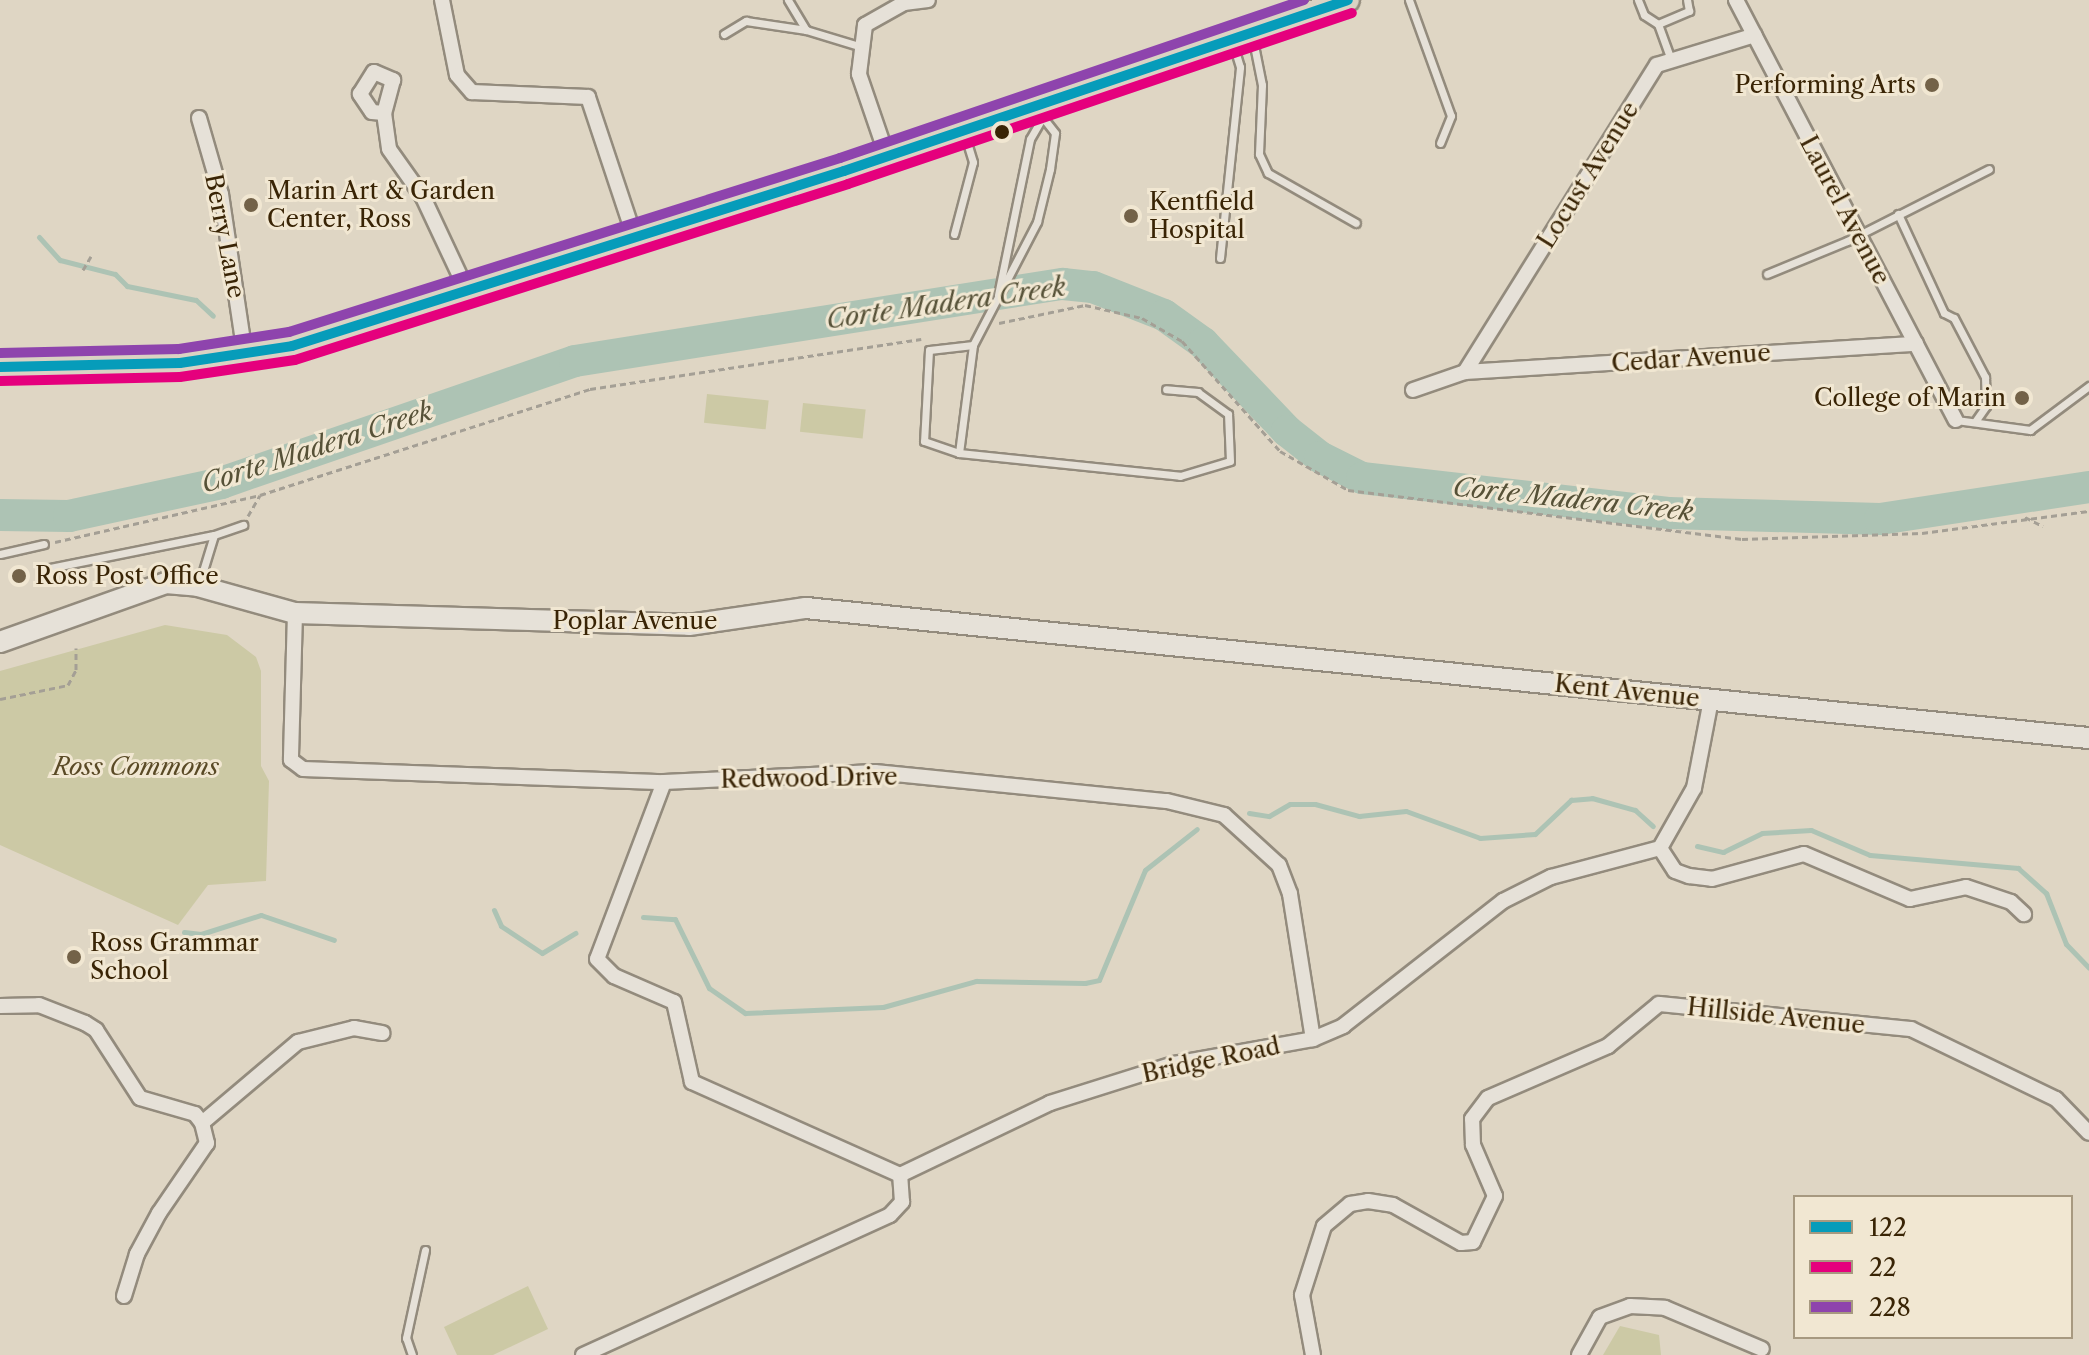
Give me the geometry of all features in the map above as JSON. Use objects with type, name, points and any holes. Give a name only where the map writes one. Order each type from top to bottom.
[{"type":"main road","points":[[0,367],[180,363],[301,344],[963,130],[1037,113],[1320,4],[1348,0]]},
{"type":"street","points":[[442,0],[457,75],[472,92],[588,97],[635,238]]},
{"type":"street","points":[[887,156],[859,74],[865,25],[904,3],[928,0]]},
{"type":"street","name":"Laurel Avenue","points":[[1736,0],[1956,420]]},
{"type":"street","name":"Locust Avenue","points":[[1465,372],[1657,65],[1755,35]]},
{"type":"street","points":[[384,113],[389,149],[423,197],[467,291]]},
{"type":"street","name":"Berry Lane","points":[[199,118],[221,194],[245,355]]},
{"type":"street","name":"Cedar Avenue","points":[[1413,390],[1465,372],[1916,344]]},
{"type":"street","name":"Poplar Avenue","points":[[0,642],[166,583],[198,586],[295,613],[689,625],[806,608],[1165,647]]},
{"type":"street","name":"Redwood Drive","points":[[295,613],[295,766],[664,782],[875,772],[1167,801],[1224,815],[1279,865],[1290,894],[1313,1039]]},
{"type":"street","name":"Kent Avenue","points":[[1165,647],[2089,738]]},
{"type":"street","points":[[1711,700],[1694,788],[1660,848],[1675,871],[1712,879],[1804,854],[1910,899],[1966,887],[2011,902],[2024,914]]},
{"type":"street","points":[[583,1355],[890,1215],[902,1202],[900,1175],[692,1082],[674,1002],[614,976],[597,959],[664,782]]},
{"type":"street","name":"Bridge Road","points":[[900,1175],[1050,1103],[1174,1064],[1313,1039],[1343,1026],[1503,901],[1551,877],[1660,848]]},
{"type":"street","name":"Hillside Avenue","points":[[1313,1355],[1302,1295],[1324,1226],[1350,1204],[1368,1201],[1393,1205],[1461,1243],[1473,1242],[1495,1196],[1473,1145],[1472,1119],[1488,1098],[1608,1046],[1659,1004],[1911,1029],[2056,1099],[2089,1133]]},
{"type":"street","points":[[0,1006],[39,1005],[85,1023],[96,1030],[140,1098],[195,1114],[202,1123],[207,1143],[159,1213],[137,1254],[124,1296]]},
{"type":"street","points":[[202,1123],[298,1042],[354,1028],[383,1033]]},
{"type":"street","points":[[1579,1355],[1600,1317],[1630,1306],[1665,1308],[1762,1349]]},
{"type":"lane","points":[[788,0],[806,30]]},
{"type":"lane","points":[[1409,0],[1451,116],[1440,143]]},
{"type":"lane","points":[[1638,0],[1644,15],[1658,24],[1671,60]]},
{"type":"lane","points":[[1658,24],[1689,11],[1687,0]]},
{"type":"lane","points":[[724,34],[746,21],[806,30],[862,47]]},
{"type":"lane","points":[[1241,36],[1262,85],[1259,154],[1268,173],[1356,223]]},
{"type":"lane","points":[[1220,258],[1241,36]]},
{"type":"lane","points":[[998,300],[1037,113]]},
{"type":"lane","points":[[959,453],[973,345],[1037,222],[1050,169],[1055,133],[1037,113]]},
{"type":"lane","points":[[954,234],[973,162],[963,130]]},
{"type":"lane","points":[[1767,274],[1857,235],[1989,169]]},
{"type":"lane","points":[[1898,214],[1944,313],[1954,318],[1985,377],[1986,406],[1975,422]]},
{"type":"lane","points":[[973,345],[929,350],[924,441],[959,453],[1180,476],[1230,461],[1228,414],[1198,392],[1166,389]]},
{"type":"lane","points":[[1956,420],[2030,430],[2089,386]]},
{"type":"lane","points":[[50,568],[214,535],[243,525]]},
{"type":"lane","points":[[198,586],[214,535]]},
{"type":"lane","points":[[0,554],[44,544]]},
{"type":"lane","points":[[412,1355],[406,1338],[425,1250]]},
{"type":"path","points":[[83,270],[91,256]]},
{"type":"path","points":[[983,327],[1085,305],[1142,318],[1182,341],[1280,451],[1348,490],[1742,539],[1922,533],[2025,517],[2089,511]]},
{"type":"path","points":[[44,544],[260,495],[590,389],[932,337]]},
{"type":"path","points":[[243,525],[260,495]]},
{"type":"path","points":[[2025,517],[2043,526]]},
{"type":"path","points":[[0,699],[68,685],[76,670],[76,648]]},
{"type":"green space","points":[[707,394],[769,400],[766,429],[704,423]]},
{"type":"green space","points":[[803,403],[866,410],[863,438],[800,432]]},
{"type":"green space","name":"Ross Commons","points":[[165,625],[227,635],[256,657],[261,671],[261,766],[269,781],[266,881],[208,885],[178,925],[0,845],[0,671]]},
{"type":"green space","points":[[528,1286],[548,1329],[493,1355],[457,1355],[444,1327]]},
{"type":"green space","points":[[1620,1326],[1659,1335],[1661,1355],[1603,1355]]},
{"type":"waterway","points":[[39,237],[60,260],[115,274],[127,286],[196,300],[213,316]]},
{"type":"waterway","name":"Corte Madera Creek","points":[[0,515],[69,516],[221,483],[575,361],[1063,284],[1093,287],[1164,315],[1203,343],[1287,431],[1320,457],[1362,478],[1668,513],[1880,519],[2089,487]]},
{"type":"waterway","points":[[1249,813],[1269,816],[1290,804],[1315,804],[1359,816],[1406,811],[1480,838],[1535,834],[1571,800],[1592,798],[1635,810],[1653,826]]},
{"type":"waterway","points":[[643,917],[675,919],[709,988],[745,1013],[883,1007],[976,981],[1085,983],[1099,980],[1145,870],[1197,829]]},
{"type":"waterway","points":[[1697,846],[1723,852],[1762,833],[1811,830],[1870,855],[2018,868],[2046,893],[2066,944],[2089,968]]},
{"type":"waterway","points":[[494,910],[501,926],[542,953],[575,933]]},
{"type":"waterway","points":[[184,932],[201,934],[261,915],[334,940]]},
{"type":"transit line","name":"228","points":[[0,353],[179,349],[289,332],[840,158],[1304,0]]},
{"type":"transit line","name":"122","points":[[0,367],[180,363],[292,346],[844,171],[1348,0]]},
{"type":"transit line","name":"22","points":[[0,381],[180,377],[295,360],[848,184],[1352,13]]},
{"type":"place","name":"Performing Arts","points":[[1932,85]]},
{"type":"place","name":"Marin Art & Garden Center, Ross","points":[[251,205]]},
{"type":"place","name":"Kentfield Hospital","points":[[1131,216]]},
{"type":"place","name":"College of Marin","points":[[2022,398]]},
{"type":"place","name":"Ross Post Office","points":[[19,576]]},
{"type":"place","name":"Ross Grammar School","points":[[74,957]]}]
